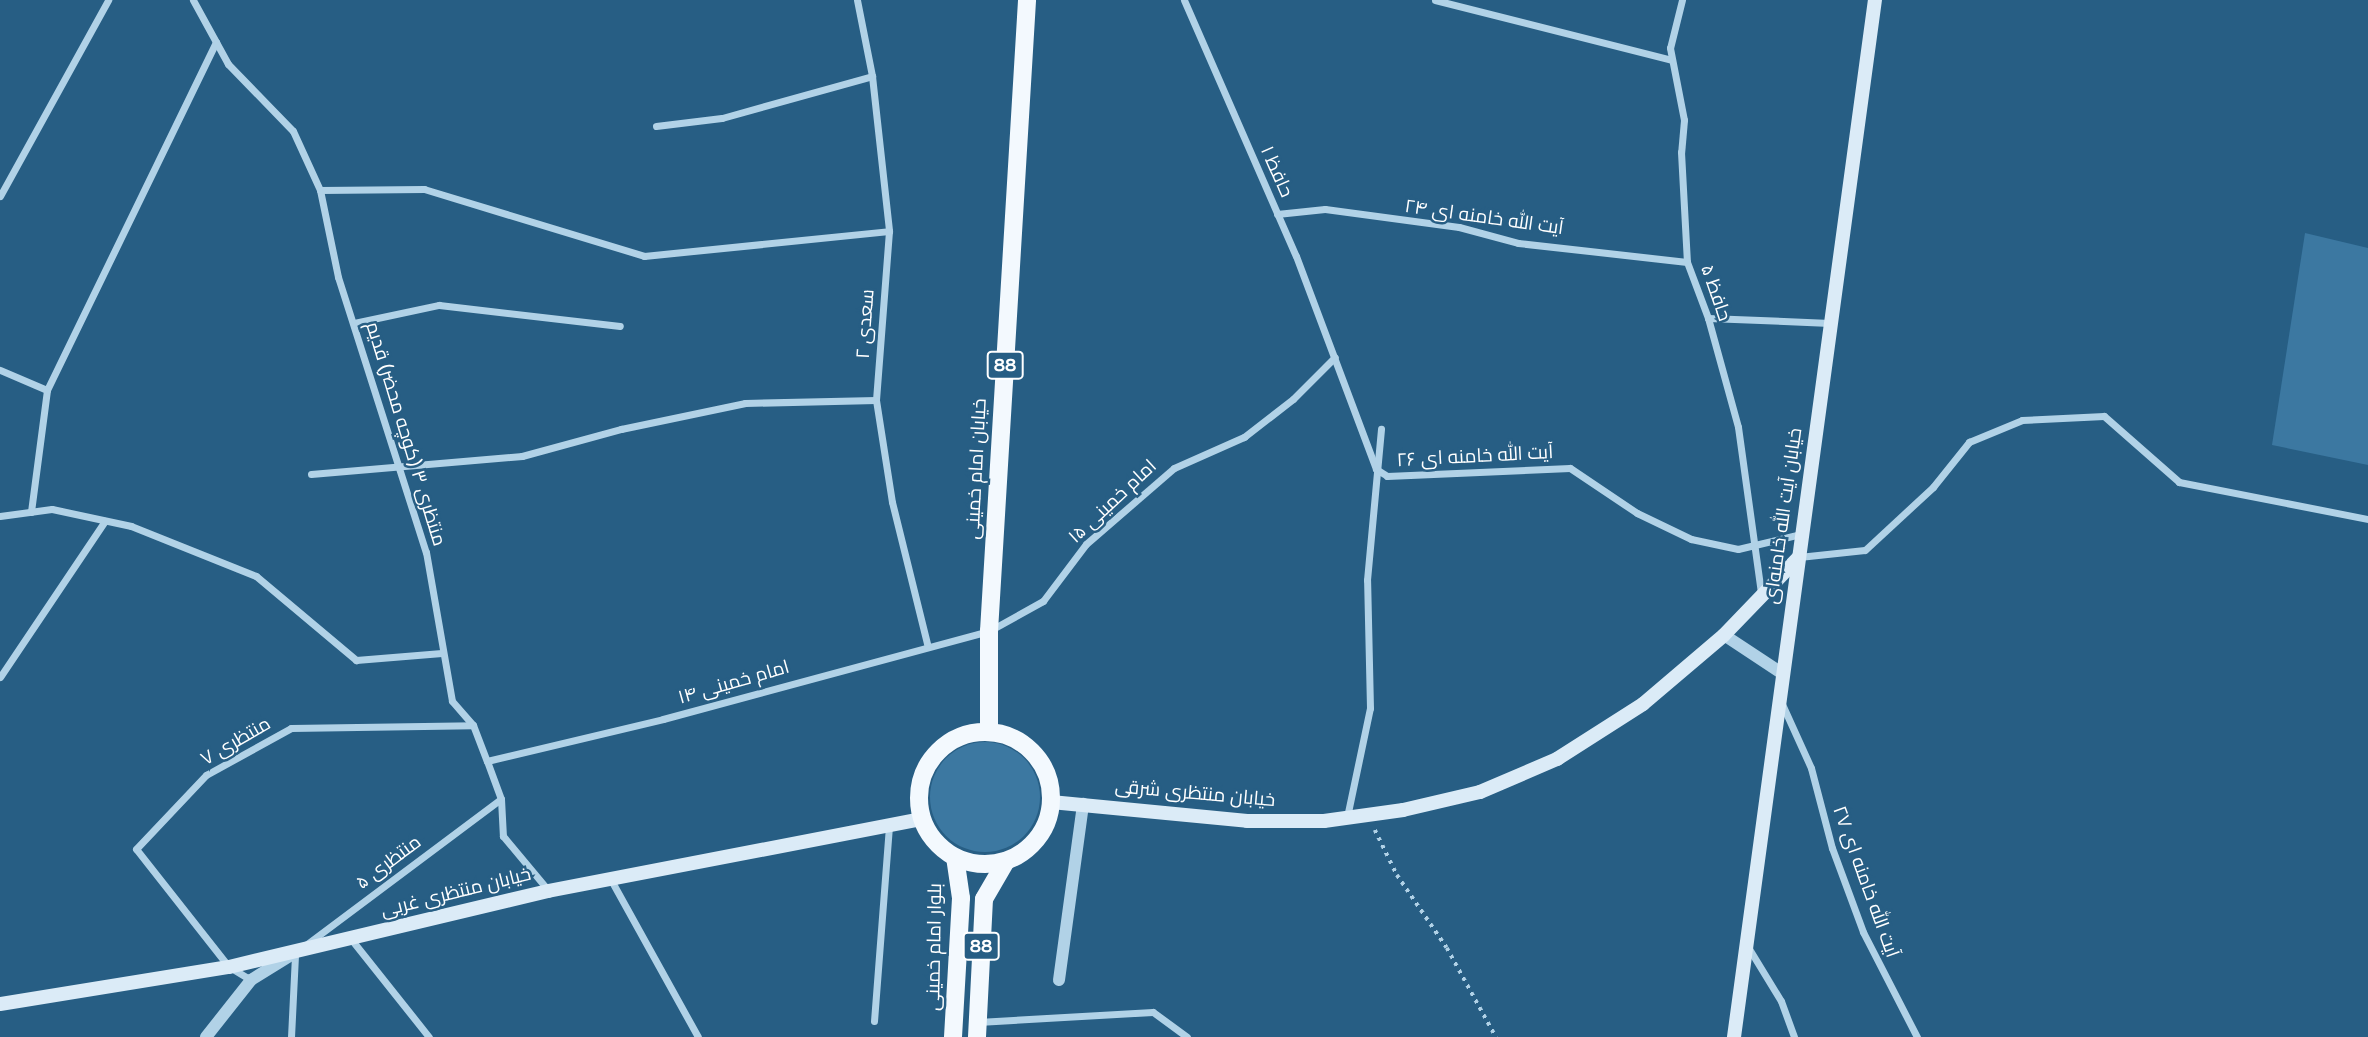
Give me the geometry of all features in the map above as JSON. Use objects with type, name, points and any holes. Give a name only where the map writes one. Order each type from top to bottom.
[{"type":"main road","name":"خیابان امام خمینی","points":[[989,731],[989,631],[1027,0]]},
{"type":"main road","name":"خیابان آیت الله خامنه‌ای","points":[[1734,1037],[1780,672],[1875,0]]},
{"type":"main road","name":"خیابان منتظری شرقی","points":[[1051,802],[1247,821],[1347,818],[1480,792],[1557,759],[1643,704],[1724,635],[1798,558]]},
{"type":"main road","points":[[1006,861],[981,864],[956,857],[941,848],[922,819],[918,797],[932,757],[948,742],[989,731],[1010,735],[1034,754],[1049,781],[1051,802]]},
{"type":"main road","name":"88","points":[[977,1029],[984,899],[1006,861],[1038,838],[1051,802]]},
{"type":"main road","name":"خیابان منتظری غربی","points":[[0,1004],[229,967],[548,891],[922,819]]},
{"type":"main road","name":"بلوار امام خمینی","points":[[953,1037],[961,898],[956,857]]},
{"type":"street","points":[[0,196],[108,0]]},
{"type":"street","name":"منتظری ۳ (کوچه محضر) قدیم","points":[[193,0],[228,64],[293,131],[320,190],[338,276],[426,552],[452,701],[473,725],[487,761],[501,799],[503,836],[548,891]]},
{"type":"street","name":"سعدی ۲","points":[[857,0],[872,76],[889,231],[876,400],[892,502],[928,647]]},
{"type":"street","name":"حافظ ۱","points":[[1184,0],[1277,214],[1335,357]]},
{"type":"street","points":[[1435,0],[1672,60]]},
{"type":"street","name":"حافظ ۵","points":[[1682,0],[1670,48],[1685,120],[1681,152],[1687,262],[1709,318],[1738,427],[1762,594]]},
{"type":"street","points":[[31,512],[47,390],[216,42]]},
{"type":"street","points":[[656,126],[722,118],[872,76]]},
{"type":"street","points":[[320,190],[424,189],[644,256],[889,231]]},
{"type":"street","name":"آیت الله خامنه ای ۲۴","points":[[1277,214],[1325,209],[1459,227],[1518,243],[1583,247],[1687,262]]},
{"type":"street","points":[[354,323],[439,305],[620,326]]},
{"type":"street","points":[[1709,318],[1830,323]]},
{"type":"street","name":"امام خمینی ۱۵","points":[[989,631],[1043,601],[1086,544],[1174,468],[1244,436],[1293,399],[1335,357]]},
{"type":"street","name":"آیت الله خامنه ای ۲۶","points":[[1335,357],[1376,469],[1387,477],[1570,468],[1637,513],[1691,539],[1738,549],[1801,534]]},
{"type":"street","points":[[0,370],[47,390]]},
{"type":"street","points":[[311,474],[399,463],[522,456],[621,429],[745,404],[876,400]]},
{"type":"street","points":[[1798,558],[1865,550],[1933,487],[1969,442],[2022,420],[2104,416],[2179,482],[2368,519]]},
{"type":"street","points":[[1347,818],[1370,708],[1367,580],[1381,429]]},
{"type":"street","points":[[0,516],[52,509],[131,526],[256,576],[356,660],[442,653]]},
{"type":"street","points":[[0,677],[105,521]]},
{"type":"street","name":"امام خمینی ۱۴","points":[[487,761],[663,719],[989,631]]},
{"type":"street","points":[[1724,635],[1780,672]]},
{"type":"street","name":"آیت الله خامنه ای ۲۷","points":[[1778,694],[1811,768],[1832,848],[1863,932],[1917,1037]]},
{"type":"street","name":"منتظری ۷","points":[[251,981],[229,967],[136,849],[206,775],[291,729],[473,725]]},
{"type":"street","name":"منتظری ۵","points":[[295,953],[501,799]]},
{"type":"street","points":[[1059,980],[1083,804]]},
{"type":"street","points":[[874,1021],[889,826]]},
{"type":"street","points":[[610,879],[698,1037]]},
{"type":"street","points":[[351,939],[429,1037]]},
{"type":"street","points":[[1746,944],[1781,1001],[1794,1037]]},
{"type":"street","points":[[206,1037],[251,981],[295,953]]},
{"type":"street","points":[[291,1037],[295,953]]},
{"type":"street","points":[[977,1029],[1153,1012],[1186,1037]]},
{"type":"path","points":[[1368,815],[1397,875],[1447,948],[1496,1037]]},
{"type":"shaded area","points":[[2305,233],[2368,248],[2368,465],[2272,445]]},
{"type":"shaded area","points":[[985,742],[1006,746],[1024,758],[1036,776],[1040,797],[1036,818],[1024,836],[1006,848],[985,852],[964,848],[946,836],[934,818],[930,797],[934,776],[946,758],[964,746]]}]
